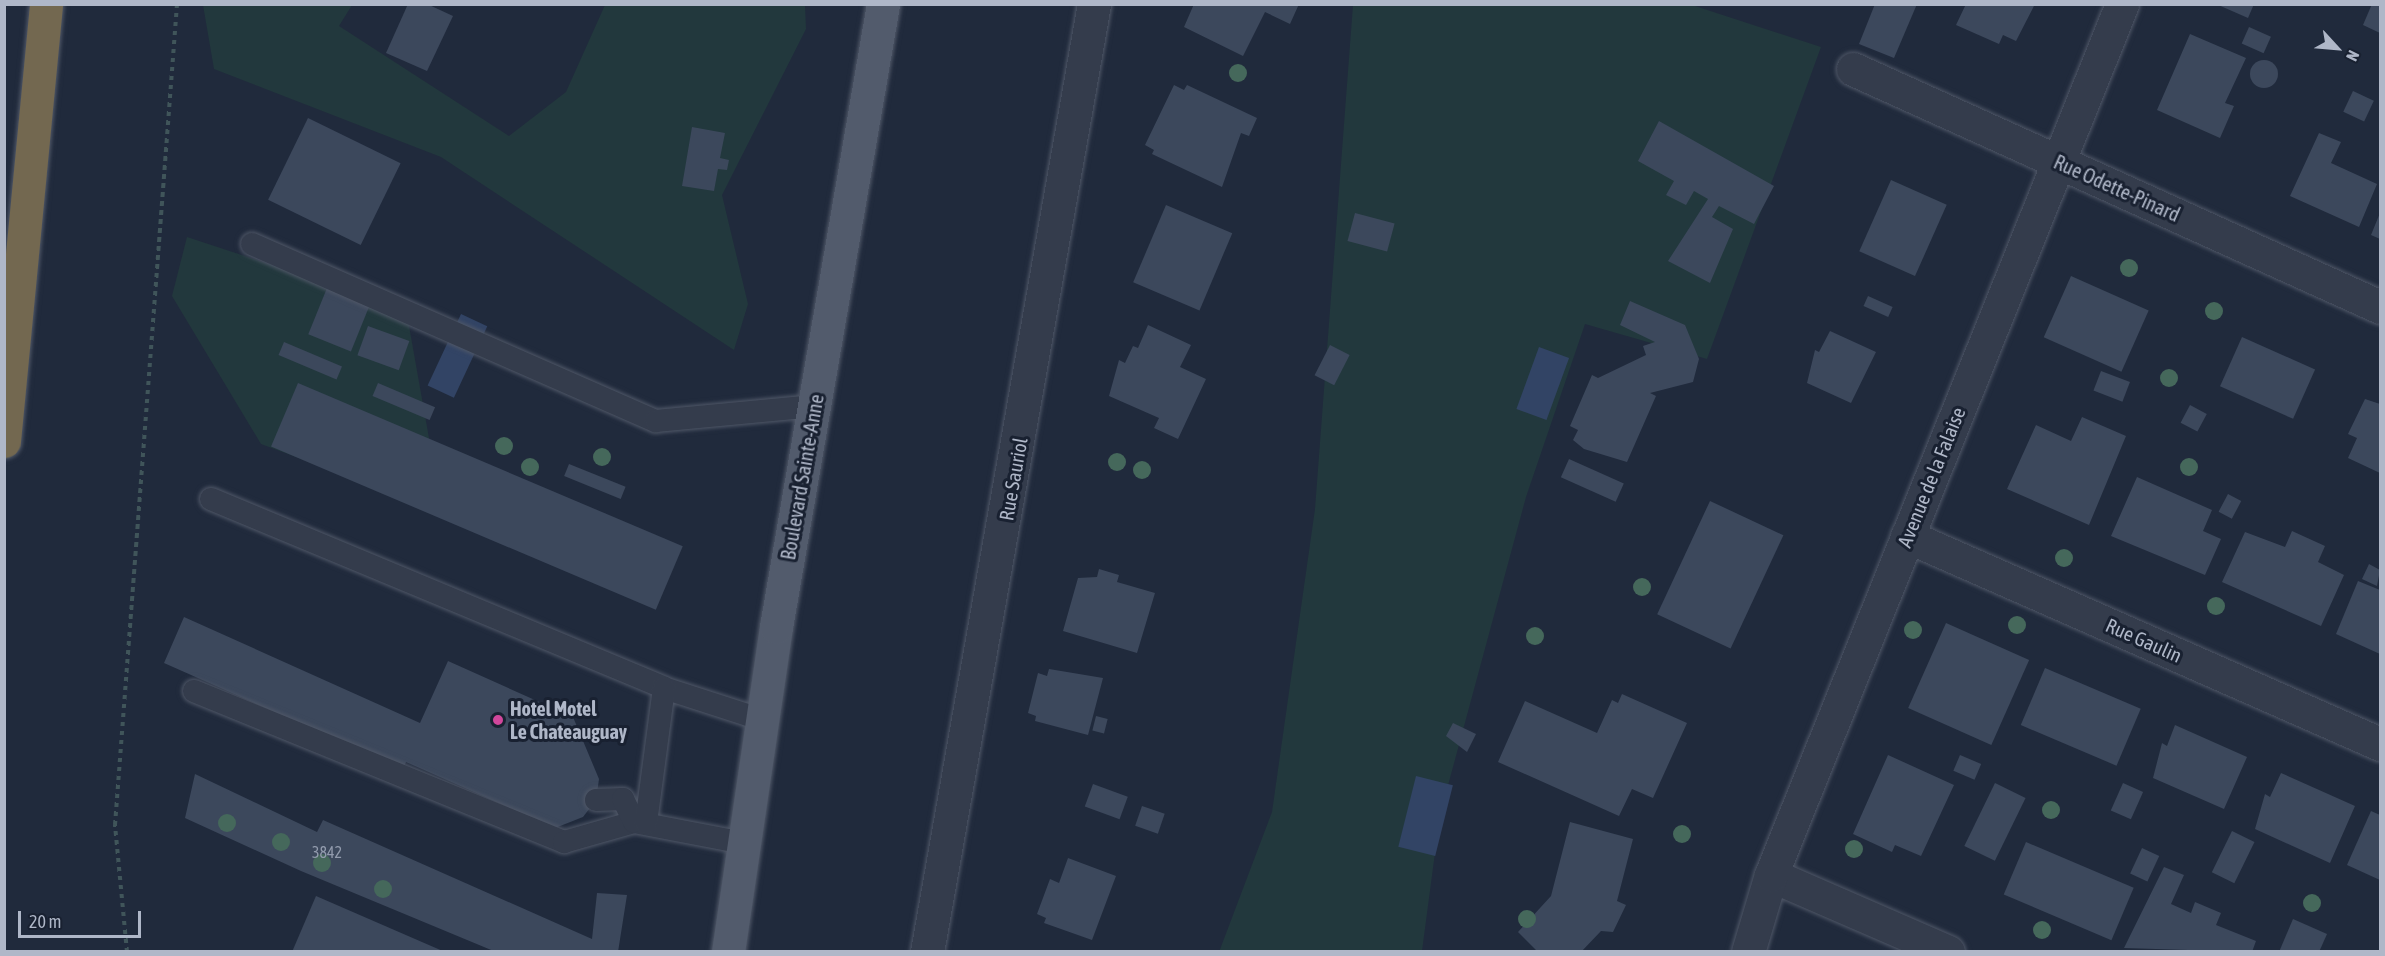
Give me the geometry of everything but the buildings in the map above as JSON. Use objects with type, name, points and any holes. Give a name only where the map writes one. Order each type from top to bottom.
[{"type":"highway","points":[[4,441],[46,4]]},
{"type":"main road","name":"Boulevard Sainte-Anne","points":[[728,951],[814,406],[883,4]]},
{"type":"street","name":"Rue Sauriol","points":[[927,951],[1094,4]]},
{"type":"street","name":"Avenue de la Falaise","points":[[1748,951],[1771,875],[2122,4]]},
{"type":"street","name":"Rue Odette-Pinard","points":[[1853,69],[2380,307]]},
{"type":"street","name":"Rue Gaulin","points":[[1907,536],[2380,744]]},
{"type":"street","points":[[1771,875],[1948,951]]},
{"type":"lane","points":[[252,244],[656,421],[704,412],[814,406]]},
{"type":"lane","points":[[211,499],[664,688],[763,720]]},
{"type":"lane","points":[[640,822],[664,688]]},
{"type":"lane","points":[[194,691],[529,822],[564,842],[640,822],[744,843]]},
{"type":"lane","points":[[596,800],[622,799],[640,822]]},
{"type":"path","points":[[127,951],[115,825],[177,4]]},
{"type":"green space","points":[[203,5],[352,5],[339,26],[509,136],[566,92],[605,5],[805,5],[806,29],[722,195],[748,304],[734,350],[441,157],[214,69]]},
{"type":"green space","points":[[1353,5],[1692,5],[1821,47],[1707,359],[1585,324],[1526,497],[1440,815],[1422,951],[1219,952],[1272,812],[1315,509]]},
{"type":"green space","points":[[187,237],[406,309],[442,511],[261,444],[172,296]]},
{"type":"water","points":[[461,314],[487,326],[454,398],[428,386]]},
{"type":"water","points":[[1539,347],[1569,358],[1546,420],[1516,409]]},
{"type":"water","points":[[1416,776],[1453,785],[1435,856],[1398,847]]},
{"type":"place","name":"Hotel Motel Le Chateauguay","points":[[498,720]]}]
